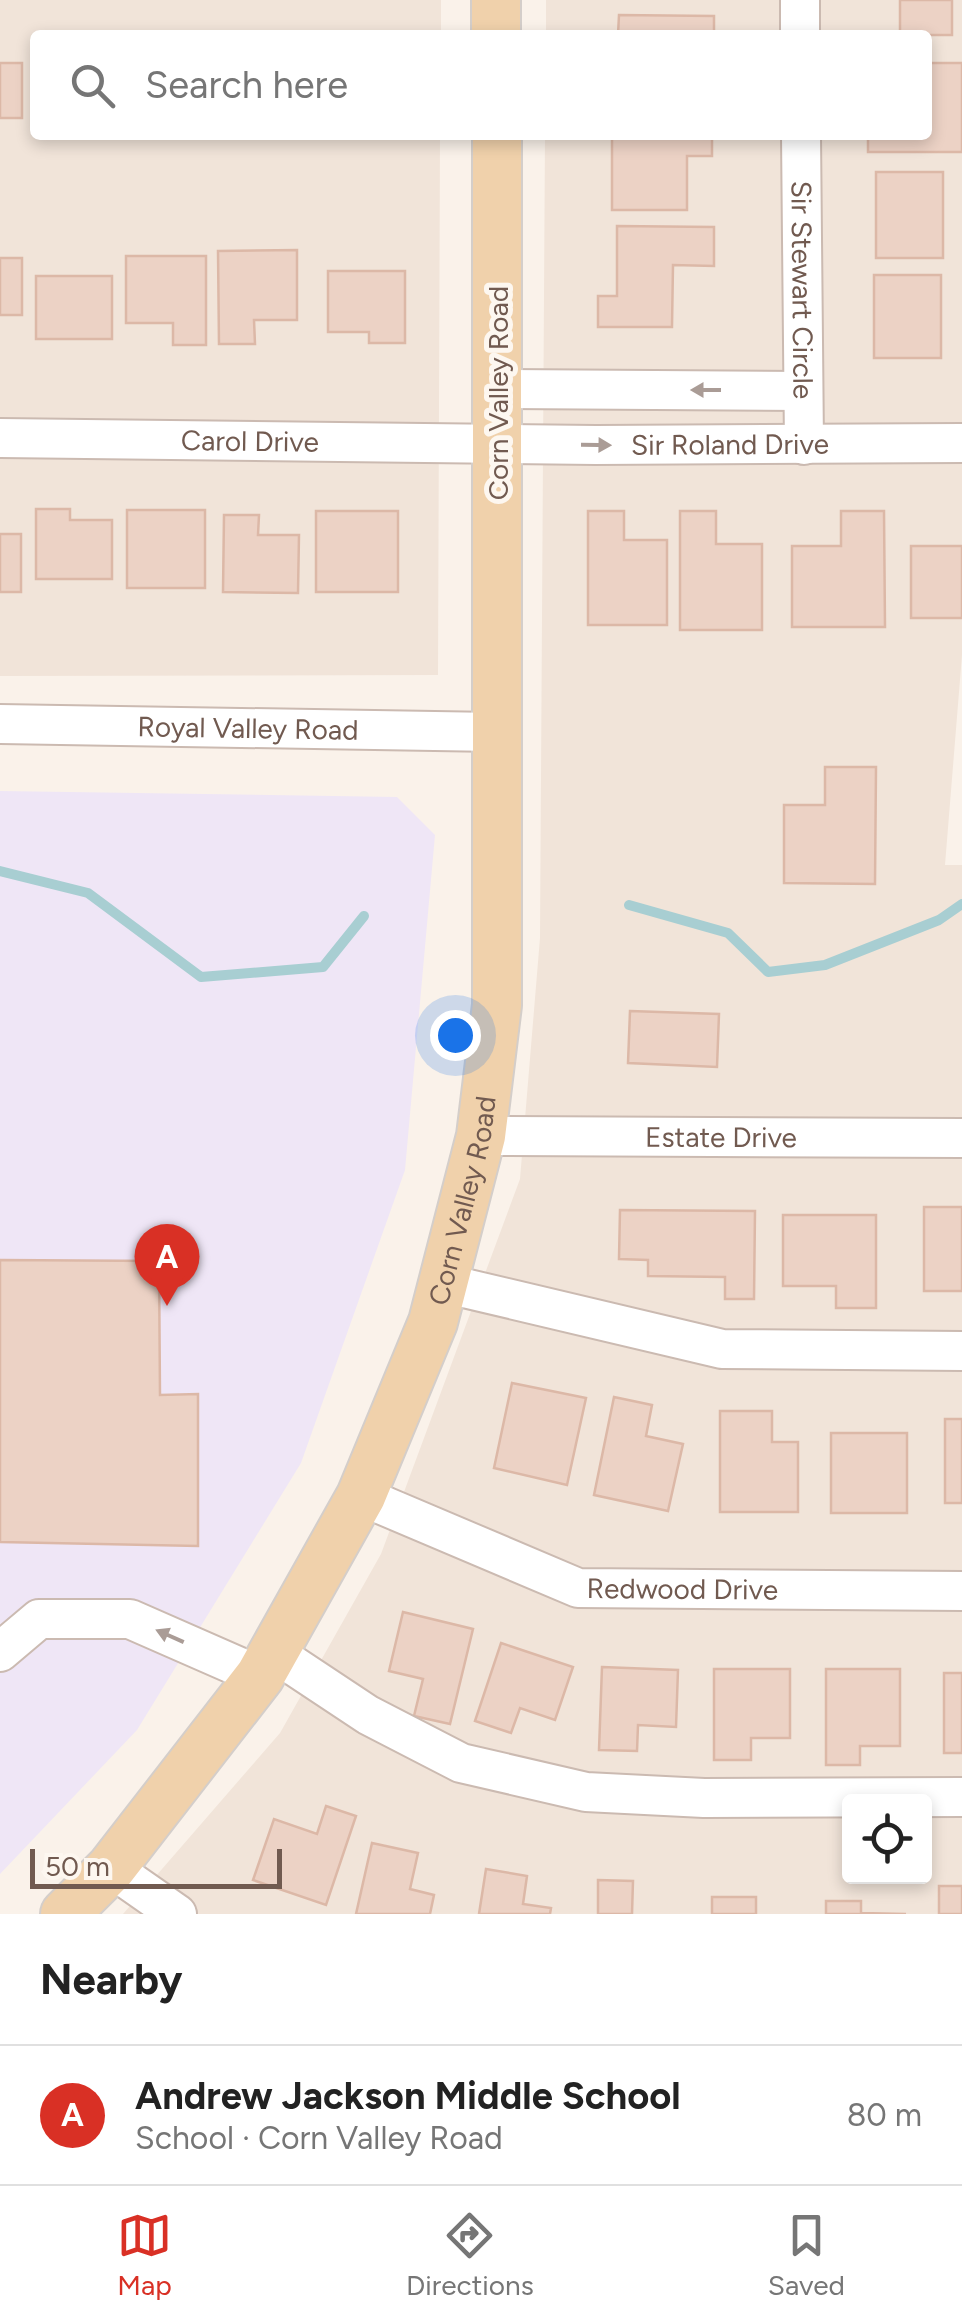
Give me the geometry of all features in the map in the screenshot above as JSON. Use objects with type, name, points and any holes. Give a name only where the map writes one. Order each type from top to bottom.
[{"type":"main road","points":[[496,0],[496,30]]},
{"type":"main road","name":"Corn Valley Road","points":[[65,1914],[111,1868],[266,1664],[362,1496],[433,1322],[481,1136],[497,1005],[497,140]]},
{"type":"street","points":[[800,0],[800,30]]},
{"type":"street","name":"Sir Stewart Circle","points":[[801,140],[804,445]]},
{"type":"street","name":"Sir Roland Drive","points":[[499,389],[803,391]]},
{"type":"street","name":"Carol Drive","points":[[0,438],[498,442]]},
{"type":"street","name":"Sir Roland Drive","points":[[498,442],[962,443]]},
{"type":"street","name":"Royal Valley Road","points":[[0,724],[495,732]]},
{"type":"street","name":"Estate Drive","points":[[481,1136],[962,1138]]},
{"type":"street","points":[[443,1283],[722,1349],[962,1350]]},
{"type":"street","name":"Redwood Drive","points":[[362,1496],[578,1588],[962,1591]]},
{"type":"street","points":[[0,1652],[39,1618],[130,1618],[266,1664],[461,1763],[586,1792],[704,1798],[962,1796]]},
{"type":"street","points":[[111,1868],[177,1914]]},
{"type":"shaded area","points":[[0,0],[441,0],[441,30],[30,30],[30,140],[440,140],[438,675],[0,676]]},
{"type":"shaded area","points":[[546,0],[962,0],[962,655],[945,865],[962,865],[962,1914],[123,1914],[280,1733],[381,1554],[520,1179],[540,938],[545,140],[932,140],[932,30],[546,30]]},
{"type":"shaded area","points":[[0,791],[397,797],[435,835],[405,1170],[301,1463],[137,1730],[0,1874]]},
{"type":"building","points":[[900,0],[952,0],[952,35],[932,35],[932,30],[900,30]]},
{"type":"building","points":[[619,15],[714,16],[714,30],[618,30]]},
{"type":"building","points":[[0,63],[22,63],[22,118],[0,118]]},
{"type":"building","points":[[932,63],[962,63],[962,152],[868,152],[868,140],[932,140]]},
{"type":"building","points":[[612,140],[712,140],[712,156],[687,156],[687,210],[612,210]]},
{"type":"building","points":[[876,172],[943,172],[943,258],[876,258]]},
{"type":"building","points":[[617,226],[714,227],[714,266],[673,265],[672,327],[598,327],[598,296],[617,296]]},
{"type":"building","points":[[297,250],[297,320],[254,320],[255,344],[219,344],[218,251]]},
{"type":"building","points":[[126,256],[206,256],[206,345],[173,345],[173,323],[126,323]]},
{"type":"building","points":[[0,258],[22,258],[22,315],[0,315]]},
{"type":"building","points":[[328,271],[405,271],[405,343],[369,343],[369,332],[328,332]]},
{"type":"building","points":[[874,275],[941,275],[941,358],[874,358]]},
{"type":"building","points":[[36,276],[112,276],[112,339],[36,339]]},
{"type":"building","points":[[36,509],[70,509],[70,520],[112,520],[112,579],[36,579]]},
{"type":"building","points":[[127,510],[205,510],[205,588],[127,588]]},
{"type":"building","points":[[316,511],[398,511],[398,592],[316,592]]},
{"type":"building","points":[[588,511],[624,511],[624,540],[667,540],[667,625],[588,625]]},
{"type":"building","points":[[680,511],[716,511],[716,544],[762,544],[762,630],[680,630]]},
{"type":"building","points":[[841,511],[884,511],[885,627],[792,627],[792,546],[841,546]]},
{"type":"building","points":[[224,515],[259,515],[258,535],[299,535],[298,593],[223,592]]},
{"type":"building","points":[[0,534],[21,534],[21,592],[0,592]]},
{"type":"building","points":[[911,546],[962,546],[962,618],[911,618]]},
{"type":"building","points":[[825,767],[876,767],[875,884],[784,883],[784,805],[825,805]]},
{"type":"building","points":[[630,1011],[719,1014],[717,1067],[628,1063]]},
{"type":"building","points":[[924,1207],[962,1207],[962,1291],[924,1291]]},
{"type":"building","points":[[620,1210],[755,1211],[754,1299],[725,1299],[725,1277],[648,1276],[648,1260],[619,1259]]},
{"type":"building","points":[[783,1215],[876,1215],[876,1308],[836,1308],[836,1286],[783,1286]]},
{"type":"building","points":[[0,1260],[159,1261],[160,1395],[198,1394],[198,1546],[0,1542]]},
{"type":"building","points":[[512,1383],[586,1398],[567,1485],[494,1468]]},
{"type":"building","points":[[614,1397],[652,1405],[646,1436],[683,1444],[668,1511],[594,1495]]},
{"type":"building","points":[[720,1411],[772,1411],[772,1442],[798,1442],[798,1512],[720,1512]]},
{"type":"building","points":[[945,1419],[962,1419],[962,1503],[945,1503]]},
{"type":"building","points":[[831,1433],[907,1433],[907,1513],[831,1513]]},
{"type":"building","points":[[403,1612],[473,1629],[450,1724],[414,1716],[423,1679],[389,1671]]},
{"type":"building","points":[[501,1643],[573,1667],[555,1720],[520,1708],[511,1733],[475,1721]]},
{"type":"building","points":[[602,1667],[678,1670],[676,1727],[638,1725],[637,1751],[599,1750]]},
{"type":"building","points":[[714,1669],[790,1669],[790,1738],[751,1738],[751,1760],[714,1760]]},
{"type":"building","points":[[826,1669],[900,1669],[900,1746],[860,1746],[860,1765],[826,1765]]},
{"type":"building","points":[[944,1673],[962,1673],[962,1753],[944,1753]]},
{"type":"building","points":[[326,1806],[356,1816],[326,1905],[253,1880],[274,1819],[317,1834]]},
{"type":"building","points":[[372,1843],[418,1853],[410,1889],[434,1895],[430,1914],[356,1914]]},
{"type":"building","points":[[486,1869],[527,1876],[523,1904],[551,1908],[550,1914],[479,1914]]},
{"type":"building","points":[[598,1880],[633,1881],[632,1914],[598,1914]]},
{"type":"building","points":[[939,1886],[962,1886],[962,1914],[939,1914]]},
{"type":"building","points":[[712,1897],[756,1897],[756,1914],[712,1914]]},
{"type":"building","points":[[826,1901],[861,1901],[861,1913],[906,1914],[826,1914]]},
{"type":"waterway","points":[[0,871],[88,893],[201,977],[323,967],[364,916]]},
{"type":"waterway","points":[[629,905],[728,933],[768,972],[825,965],[939,920],[962,904]]},
{"type":"place","name":"Andrew Jackson Middle School","points":[[167,1306]]}]
